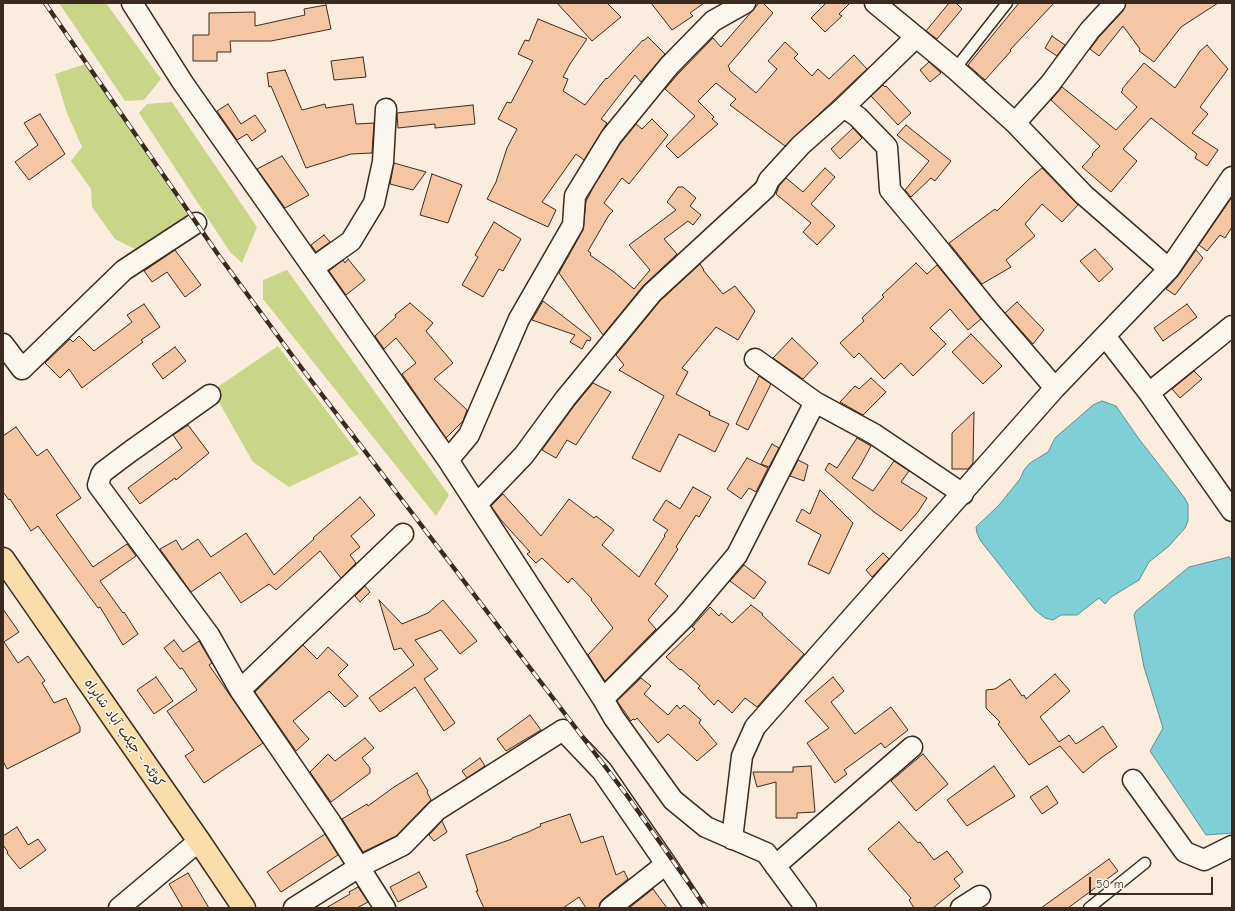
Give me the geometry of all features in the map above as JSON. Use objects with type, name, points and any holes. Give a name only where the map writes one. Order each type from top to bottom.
[{"type":"highway","name":"کوئٹہ - جیکب آباد شاہراہ","points":[[3,559],[244,908]]},
{"type":"street","points":[[132,3],[183,83],[448,460],[614,718],[673,800],[706,827],[766,854],[806,908]]},
{"type":"street","points":[[448,460],[469,435],[519,319],[573,225],[575,196],[611,137],[668,66],[713,21],[745,3]]},
{"type":"street","points":[[874,3],[954,69],[1015,123],[1084,195],[1169,269]]},
{"type":"street","points":[[1015,123],[1050,84],[1090,30],[1115,3]]},
{"type":"street","points":[[477,504],[524,455],[565,400],[652,293],[765,189],[769,180],[801,145],[844,107],[916,37]]},
{"type":"street","points":[[844,107],[858,116],[887,147],[890,190],[988,310],[1055,388]]},
{"type":"street","points":[[313,268],[351,241],[374,203],[383,162],[386,109]]},
{"type":"street","points":[[732,839],[742,756],[755,727],[963,494],[1055,388],[1169,269],[1232,177]]},
{"type":"street","points":[[3,344],[22,369],[124,270],[196,223]]},
{"type":"street","points":[[1148,393],[1232,326]]},
{"type":"street","points":[[1105,336],[1148,393],[1232,511]]},
{"type":"street","points":[[756,359],[815,402],[874,434],[963,494]]},
{"type":"street","points":[[210,395],[130,451],[103,472],[98,485],[209,635],[240,690],[385,908]]},
{"type":"street","points":[[603,699],[684,618],[737,555],[815,402]]},
{"type":"street","points":[[240,690],[403,534]]},
{"type":"street","points":[[294,908],[359,867],[403,845],[437,810],[563,730],[602,771],[695,908]]},
{"type":"street","points":[[775,866],[912,747]]},
{"type":"street","points":[[1133,780],[1185,852],[1204,860],[1232,846]]},
{"type":"street","points":[[119,908],[198,840]]},
{"type":"street","points":[[610,908],[666,864]]},
{"type":"street","points":[[961,908],[980,896]]},
{"type":"lane","points":[[954,69],[1007,3]]},
{"type":"lane","points":[[1089,908],[1145,863]]},
{"type":"green space","points":[[59,3],[106,3],[161,79],[144,100],[125,101]]},
{"type":"green space","points":[[85,64],[190,219],[141,252],[115,239],[92,207],[91,189],[71,161],[82,147],[67,113],[55,74]]},
{"type":"green space","points":[[172,102],[257,227],[242,263],[230,252],[139,113],[147,104]]},
{"type":"green space","points":[[287,270],[449,495],[436,516],[263,299],[263,280]]},
{"type":"green space","points":[[278,346],[359,454],[289,487],[253,462],[216,397],[216,388]]},
{"type":"water","points":[[1102,401],[1116,406],[1139,439],[1184,497],[1188,504],[1188,521],[1185,528],[1169,546],[1149,562],[1139,580],[1111,597],[1105,604],[1099,598],[1077,615],[1061,615],[1053,620],[1045,618],[1035,610],[980,540],[976,527],[999,505],[1020,479],[1024,470],[1030,463],[1048,452],[1055,438],[1093,405]]},
{"type":"water","points":[[1229,557],[1232,561],[1232,833],[1206,835],[1150,751],[1163,728],[1144,667],[1134,615],[1136,611],[1189,567]]},
{"type":"building","points":[[557,3],[607,3],[621,17],[592,41]]},
{"type":"building","points":[[651,3],[704,3],[690,13],[693,16],[672,30]]},
{"type":"building","points":[[759,3],[763,3],[773,13],[728,66],[730,69],[729,70],[756,93],[777,69],[768,61],[785,42],[798,54],[794,58],[812,76],[818,69],[829,79],[854,55],[867,69],[785,146],[730,105],[736,99],[716,83],[698,101],[714,117],[712,119],[718,124],[678,158],[666,146],[695,116],[665,89],[713,38],[721,47]]},
{"type":"building","points":[[826,3],[850,3],[839,14],[842,16],[825,32],[811,18]]},
{"type":"building","points":[[949,3],[956,3],[962,9],[937,39],[926,31]]},
{"type":"building","points":[[1019,3],[1054,3],[1010,50],[1011,51],[985,80],[968,65]]},
{"type":"building","points":[[1126,3],[1218,3],[1181,27],[1154,62],[1139,51],[1140,49],[1123,26],[1099,56],[1090,49],[1123,11]]},
{"type":"building","points":[[326,5],[331,29],[271,41],[230,41],[231,52],[217,52],[217,61],[193,61],[193,35],[209,35],[209,13],[255,12],[255,26],[305,15],[304,9]]},
{"type":"building","points":[[538,19],[587,39],[563,77],[568,79],[563,91],[585,105],[606,78],[607,79],[643,40],[648,37],[665,54],[641,82],[635,75],[601,119],[607,123],[584,160],[576,154],[542,202],[556,210],[548,227],[487,199],[496,182],[507,148],[517,129],[498,119],[507,102],[511,103],[533,61],[518,54],[525,40],[529,41]]},
{"type":"building","points":[[1052,36],[1065,45],[1057,56],[1045,48]]},
{"type":"building","points":[[1207,45],[1228,69],[1200,107],[1208,114],[1192,133],[1218,150],[1207,166],[1195,158],[1197,154],[1151,118],[1123,149],[1137,161],[1111,192],[1082,167],[1100,146],[1051,100],[1062,87],[1116,130],[1137,107],[1121,92],[1144,63],[1175,88],[1200,51]]},
{"type":"building","points":[[363,57],[366,77],[334,80],[331,61]]},
{"type":"building","points":[[929,62],[941,73],[930,82],[920,70]]},
{"type":"building","points":[[285,70],[302,110],[325,104],[326,108],[353,104],[356,124],[374,123],[372,153],[351,154],[306,168],[271,86],[269,87],[267,73]]},
{"type":"building","points":[[883,85],[885,87],[886,86],[911,113],[898,125],[871,96]]},
{"type":"building","points":[[228,104],[241,124],[255,115],[266,131],[252,141],[247,134],[237,140],[217,111]]},
{"type":"building","points":[[473,105],[475,124],[435,128],[435,124],[398,128],[397,113]]},
{"type":"building","points":[[40,114],[65,154],[29,180],[15,162],[38,145],[24,123]]},
{"type":"building","points":[[652,119],[668,135],[629,184],[622,178],[604,203],[613,211],[609,215],[588,251],[591,253],[590,255],[614,272],[634,289],[650,270],[629,245],[676,210],[667,202],[678,187],[683,187],[696,198],[690,206],[701,215],[693,225],[688,221],[664,239],[677,254],[643,286],[603,335],[559,273],[583,230],[586,201],[594,186],[620,144],[636,124],[642,129]]},
{"type":"building","points":[[906,125],[951,161],[935,181],[931,178],[911,197],[905,190],[929,161],[897,135]]},
{"type":"building","points":[[853,128],[862,138],[840,159],[831,149]]},
{"type":"building","points":[[282,156],[309,195],[285,208],[257,169]]},
{"type":"building","points":[[394,163],[426,172],[413,190],[390,184]]},
{"type":"building","points":[[825,168],[835,177],[811,204],[835,226],[817,245],[803,232],[811,223],[776,194],[779,186],[786,178],[803,192]]},
{"type":"building","points":[[1042,168],[1078,205],[1062,222],[1042,204],[1025,224],[1035,236],[1006,260],[1011,267],[982,284],[949,243],[995,209],[997,211]]},
{"type":"building","points":[[432,174],[462,185],[448,223],[420,215]]},
{"type":"building","points":[[1232,197],[1232,227],[1225,238],[1220,235],[1207,251],[1199,245]]},
{"type":"building","points":[[494,222],[521,239],[503,271],[499,269],[483,297],[462,285],[478,257],[475,255]]},
{"type":"building","points":[[324,235],[330,242],[316,252],[311,245]]},
{"type":"building","points":[[1095,249],[1113,269],[1099,282],[1080,261]]},
{"type":"building","points":[[175,250],[201,285],[185,297],[167,272],[152,282],[144,271]]},
{"type":"building","points":[[1196,250],[1203,258],[1175,295],[1166,289],[1178,276]]},
{"type":"building","points":[[348,259],[365,280],[346,295],[329,271],[343,260],[345,263]]},
{"type":"building","points":[[916,263],[927,274],[937,265],[981,319],[968,330],[950,309],[930,328],[946,344],[913,376],[901,363],[884,379],[859,353],[854,358],[840,343],[864,321],[862,318],[884,297],[882,295]]},
{"type":"building","points":[[700,264],[703,270],[723,294],[735,286],[755,311],[738,340],[716,327],[682,368],[688,372],[676,394],[710,412],[709,415],[729,424],[715,452],[679,434],[660,472],[632,458],[664,396],[619,370],[624,365],[616,355],[660,301]]},
{"type":"building","points":[[543,301],[591,338],[590,341],[587,340],[582,349],[570,342],[575,335],[532,320]]},
{"type":"building","points":[[1017,302],[1044,330],[1033,344],[1005,313]]},
{"type":"building","points":[[410,303],[433,323],[426,331],[453,363],[434,379],[467,410],[463,421],[446,438],[402,374],[416,363],[396,338],[384,349],[375,336],[396,317],[395,315]]},
{"type":"building","points":[[144,304],[160,327],[141,340],[143,342],[82,388],[69,369],[60,378],[45,363],[70,339],[73,342],[79,336],[94,351],[132,322],[127,315]]},
{"type":"building","points":[[1187,304],[1197,317],[1163,341],[1154,328]]},
{"type":"building","points":[[971,334],[1002,366],[983,384],[952,352]]},
{"type":"building","points":[[792,338],[818,363],[803,379],[773,358]]},
{"type":"building","points":[[175,347],[186,361],[163,379],[152,364]]},
{"type":"building","points":[[1194,371],[1202,379],[1180,398],[1172,389]]},
{"type":"building","points":[[759,376],[771,384],[748,430],[736,424]]},
{"type":"building","points":[[871,378],[886,392],[863,415],[840,402],[855,386],[859,389]]},
{"type":"building","points":[[593,383],[611,392],[576,445],[567,440],[556,458],[542,450],[574,406]]},
{"type":"building","points":[[974,412],[973,463],[968,469],[952,469],[952,433]]},
{"type":"building","points":[[188,425],[209,453],[176,480],[175,478],[140,504],[128,488],[182,448],[173,435]]},
{"type":"building","points":[[16,427],[37,456],[47,449],[81,498],[56,515],[93,567],[127,544],[136,556],[100,581],[123,613],[124,612],[138,634],[123,645],[100,607],[98,608],[38,526],[31,531],[10,499],[9,500],[3,492],[3,436]]},
{"type":"building","points":[[857,438],[871,446],[852,478],[873,491],[894,461],[909,471],[901,482],[927,498],[918,512],[901,531],[874,512],[825,470],[829,463],[837,468]]},
{"type":"building","points":[[772,444],[779,448],[769,467],[761,464]]},
{"type":"building","points":[[747,458],[768,468],[756,492],[749,488],[741,499],[727,489]]},
{"type":"building","points":[[798,460],[808,465],[804,481],[790,476]]},
{"type":"building","points":[[693,487],[711,497],[699,517],[696,515],[676,547],[678,549],[655,584],[668,596],[648,620],[656,629],[605,681],[588,655],[613,628],[591,600],[592,599],[572,578],[568,583],[542,558],[536,563],[527,554],[530,552],[501,520],[491,506],[503,494],[541,536],[569,499],[594,518],[596,516],[614,530],[602,545],[639,577],[668,530],[653,520],[666,500],[680,509]]},
{"type":"building","points":[[820,490],[853,523],[829,574],[808,564],[821,535],[796,521],[802,509],[810,514]]},
{"type":"building","points":[[360,497],[375,515],[351,536],[360,547],[350,555],[356,563],[341,578],[320,551],[276,590],[269,584],[241,603],[220,572],[191,592],[160,549],[176,540],[182,550],[198,539],[211,557],[246,533],[274,575],[314,539],[313,538]]},
{"type":"building","points":[[883,553],[889,559],[872,577],[866,570]]},
{"type":"building","points":[[744,565],[766,582],[754,599],[730,581]]},
{"type":"building","points":[[365,586],[370,592],[360,602],[355,596]]},
{"type":"building","points":[[379,600],[402,624],[428,613],[443,600],[477,641],[460,654],[441,630],[415,640],[438,669],[424,679],[455,723],[444,731],[415,687],[380,712],[369,698],[414,665],[401,648],[394,650]]},
{"type":"building","points":[[751,605],[763,614],[762,615],[804,654],[757,707],[745,698],[732,713],[718,700],[714,705],[698,688],[700,686],[666,657],[695,629],[692,627],[710,607],[719,616],[721,613],[732,623]]},
{"type":"building","points":[[3,609],[19,632],[4,642],[18,663],[28,656],[45,681],[42,683],[54,703],[66,698],[80,727],[80,732],[7,769],[3,761]]},
{"type":"building","points":[[174,640],[183,652],[199,641],[212,663],[209,665],[263,743],[204,783],[185,756],[194,750],[167,711],[197,690],[182,668],[180,669],[164,648]]},
{"type":"building","points":[[303,645],[317,659],[328,647],[348,665],[338,675],[358,696],[345,707],[329,691],[293,721],[309,739],[296,751],[255,692]]},
{"type":"building","points":[[1055,674],[1070,691],[1040,717],[1059,742],[1069,735],[1076,744],[1103,726],[1117,747],[1083,773],[1060,746],[1029,765],[998,724],[1000,722],[986,708],[986,690],[995,689],[1010,679],[1022,696],[1024,695],[1026,699]]},
{"type":"building","points":[[156,677],[173,701],[154,714],[137,690]]},
{"type":"building","points":[[833,677],[844,691],[831,702],[855,734],[891,707],[908,730],[885,748],[881,743],[844,770],[847,774],[835,783],[807,743],[829,728],[805,701]]},
{"type":"building","points":[[641,678],[651,686],[644,694],[668,715],[677,705],[680,709],[684,705],[701,720],[699,723],[717,744],[697,761],[668,734],[658,743],[637,718],[631,721],[617,701]]},
{"type":"building","points":[[530,715],[541,730],[506,751],[497,739]]},
{"type":"building","points":[[365,738],[374,748],[362,758],[370,768],[370,773],[331,802],[310,772],[328,754],[335,761]]},
{"type":"building","points":[[923,754],[948,784],[916,811],[891,781]]},
{"type":"building","points":[[480,758],[485,766],[467,778],[462,771]]},
{"type":"building","points":[[811,766],[815,812],[797,813],[797,818],[776,818],[776,782],[757,787],[753,772],[793,772],[793,767]]},
{"type":"building","points":[[994,766],[1015,796],[967,826],[947,800]]},
{"type":"building","points":[[417,773],[428,791],[427,792],[431,800],[396,836],[363,852],[342,819],[367,804],[368,806],[394,787]]},
{"type":"building","points":[[1047,786],[1058,803],[1042,814],[1030,797]]},
{"type":"building","points":[[570,814],[581,843],[603,836],[616,875],[624,871],[628,879],[603,899],[599,908],[586,908],[579,897],[563,908],[484,908],[476,891],[478,891],[466,855],[512,839],[541,826],[540,824]]},
{"type":"building","points":[[442,821],[447,832],[434,841],[429,835]]},
{"type":"building","points":[[899,822],[918,843],[920,842],[934,860],[947,851],[963,872],[954,879],[960,886],[933,908],[914,908],[909,900],[911,898],[868,849]]},
{"type":"building","points":[[17,827],[28,845],[38,839],[46,850],[20,869],[7,853],[8,852],[3,845],[3,836]]},
{"type":"building","points":[[325,834],[338,855],[281,892],[267,872]]},
{"type":"building","points":[[1109,859],[1118,871],[1068,908],[1041,908]]},
{"type":"building","points":[[419,872],[427,887],[398,902],[390,887]]},
{"type":"building","points":[[188,873],[209,908],[183,908],[169,884]]},
{"type":"building","points":[[358,887],[368,902],[357,908],[326,908],[350,894],[349,892]]},
{"type":"building","points":[[653,889],[667,908],[629,908]]},
{"type":"railway","points":[[45,3],[217,253],[294,358],[626,794],[706,908]]}]
